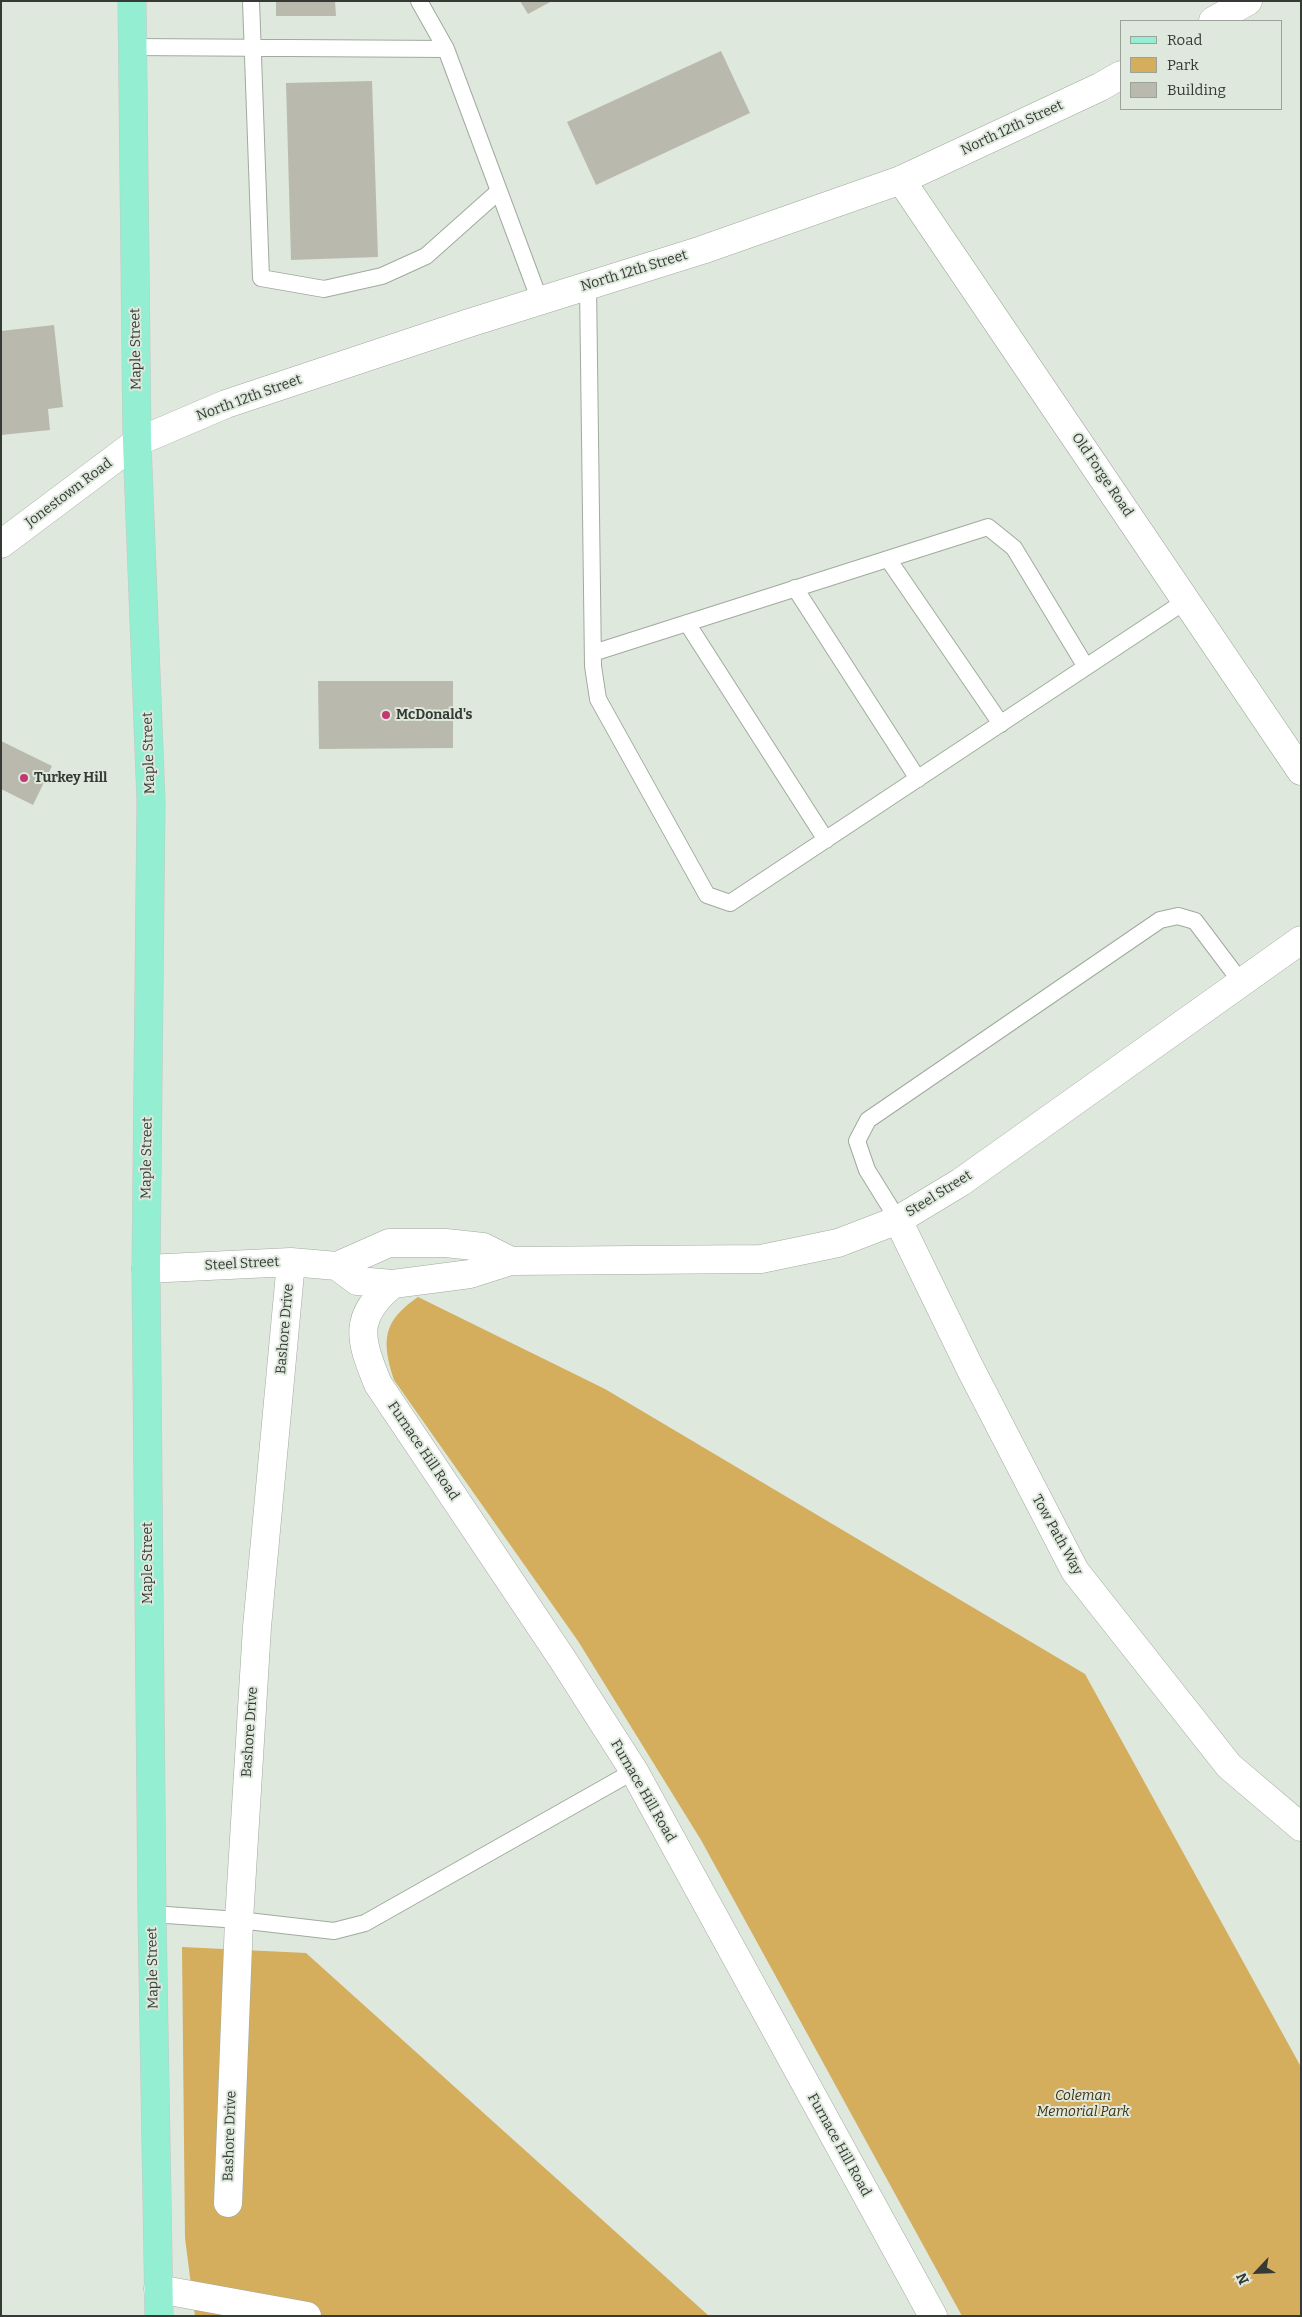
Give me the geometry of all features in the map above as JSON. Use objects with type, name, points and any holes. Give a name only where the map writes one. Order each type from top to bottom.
[{"type":"main road","name":"Maple Street","points":[[132,1],[137,442],[151,801],[146,1269],[152,1914],[160,2316]]},
{"type":"street","points":[[1215,20],[1248,1]]},
{"type":"street","name":"North 12th Street","points":[[137,442],[226,404],[540,300],[702,250],[901,180],[1100,87],[1120,76]]},
{"type":"street","name":"Old Forge Road","points":[[901,180],[1301,771]]},
{"type":"street","name":"Jonestown Road","points":[[1,544],[137,442]]},
{"type":"street","name":"Steel Street","points":[[337,1266],[357,1281],[393,1284],[470,1274],[511,1260],[762,1259],[838,1243],[898,1220],[961,1182],[1301,940]]},
{"type":"street","name":"Tow Path Way","points":[[898,1220],[970,1368],[1075,1571],[1229,1766],[1301,1827]]},
{"type":"street","name":"Steel Street","points":[[146,1269],[292,1262],[337,1266],[389,1243],[446,1243],[483,1248],[511,1260]]},
{"type":"street","name":"Bashore Drive","points":[[228,2203],[239,1920],[257,1627],[292,1262]]},
{"type":"street","name":"Furnace Hill Road","points":[[393,1284],[376,1298],[366,1313],[363,1335],[367,1357],[378,1384],[564,1660],[634,1771],[933,2316]]},
{"type":"street","points":[[158,2289],[307,2316]]},
{"type":"lane","points":[[251,1],[261,278],[324,289],[382,276],[426,256],[499,191]]},
{"type":"lane","points":[[419,1],[446,49],[540,300]]},
{"type":"lane","points":[[132,47],[446,49]]},
{"type":"lane","points":[[588,285],[593,653],[598,699],[707,895],[730,903],[1187,600]]},
{"type":"lane","points":[[593,653],[988,527],[1014,548],[1086,667]]},
{"type":"lane","points":[[888,559],[1001,724]]},
{"type":"lane","points":[[795,588],[918,778]]},
{"type":"lane","points":[[687,623],[826,840]]},
{"type":"lane","points":[[898,1220],[867,1170],[857,1141],[868,1120],[1160,920],[1178,916],[1195,921],[1241,982]]},
{"type":"lane","points":[[152,1914],[239,1920],[334,1931],[365,1923],[634,1771]]},
{"type":"green space","name":"Coleman Memorial Park","points":[[418,1297],[605,1389],[1085,1674],[1301,2067],[1301,2316],[962,2316],[701,1840],[578,1641],[394,1380],[387,1354],[388,1332],[398,1314]]},
{"type":"green space","points":[[182,1947],[306,1953],[709,2316],[195,2316],[185,2238]]},
{"type":"building","points":[[276,1],[335,1],[336,16],[276,16]]},
{"type":"building","points":[[520,1],[552,1],[528,14]]},
{"type":"building","points":[[721,51],[750,113],[596,185],[567,122]]},
{"type":"building","points":[[372,81],[378,257],[291,260],[286,83]]},
{"type":"building","points":[[54,325],[63,407],[48,409],[50,430],[1,435],[1,331]]},
{"type":"building","name":"McDonald's","points":[[318,681],[453,681],[453,748],[319,749]]},
{"type":"building","name":"Turkey Hill","points":[[1,741],[52,766],[33,805],[1,789]]},
{"type":"place","name":"McDonald's","points":[[386,715]]},
{"type":"place","name":"Turkey Hill","points":[[24,778]]}]
